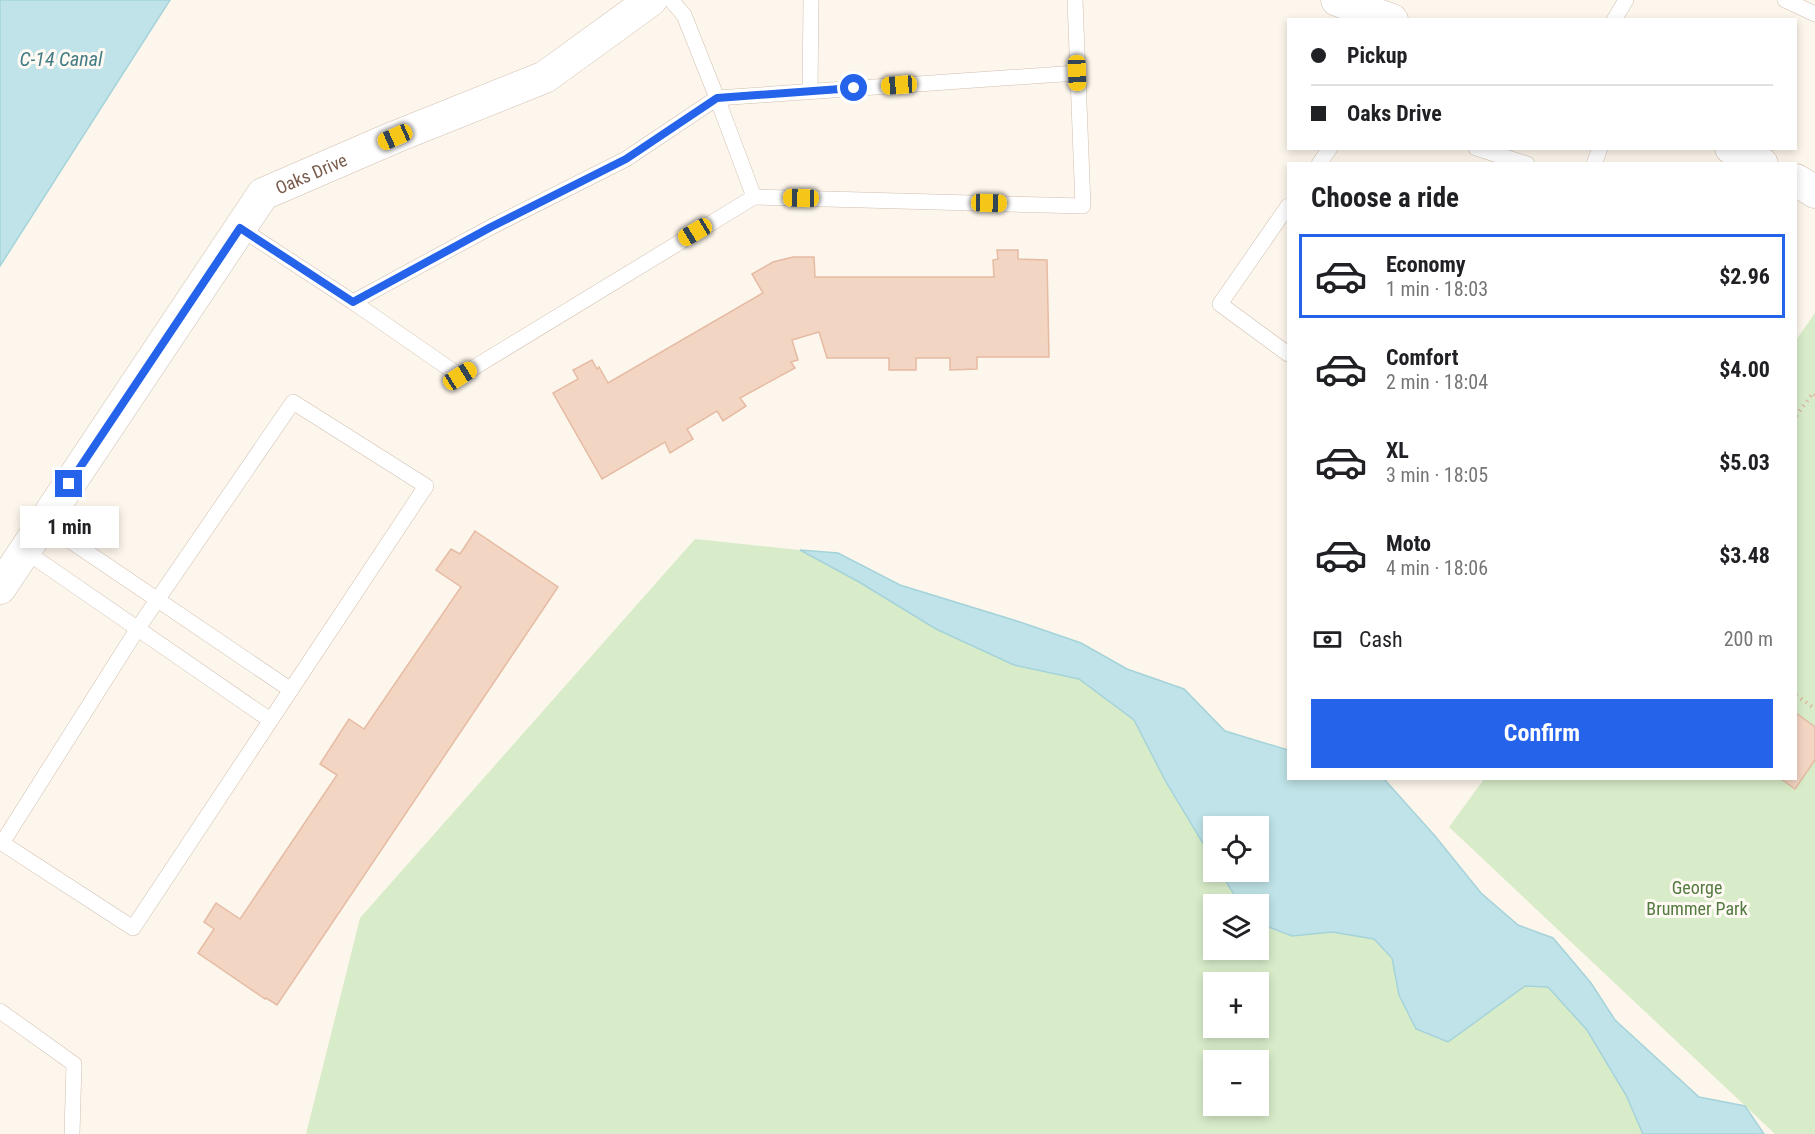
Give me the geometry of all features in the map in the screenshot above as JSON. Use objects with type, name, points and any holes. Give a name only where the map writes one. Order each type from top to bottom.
[{"type":"street","name":"Oaks Drive","points":[[0,588],[263,194],[395,137],[545,77],[651,0]]},
{"type":"street","points":[[1336,0],[1386,18]]},
{"type":"street","points":[[1735,150],[1758,162]]},
{"type":"street","points":[[1797,181],[1815,192]]},
{"type":"lane","points":[[671,0],[684,15],[754,197]]},
{"type":"lane","points":[[810,91],[811,0]]},
{"type":"lane","points":[[240,228],[460,376],[754,197],[1083,206],[1075,0]]},
{"type":"lane","points":[[1615,18],[1626,0]]},
{"type":"lane","points":[[1785,0],[1815,15]]},
{"type":"lane","points":[[353,302],[491,227],[626,159],[717,98],[1077,73]]},
{"type":"lane","points":[[1482,150],[1521,162]]},
{"type":"lane","points":[[1287,207],[1220,304],[1287,353]]},
{"type":"lane","points":[[293,402],[426,486],[133,928],[2,843],[138,628],[293,402]]},
{"type":"lane","points":[[44,523],[291,690]]},
{"type":"lane","points":[[25,551],[270,720]]},
{"type":"lane","points":[[0,1011],[74,1064],[72,1134]]},
{"type":"path","points":[[1797,415],[1813,393],[1815,395]]},
{"type":"path","points":[[1797,695],[1815,709]]},
{"type":"green space","name":"George Brummer Park","points":[[1815,313],[1815,1134],[1775,1134],[1449,827],[1483,780],[1797,780],[1797,339]]},
{"type":"green space","points":[[695,539],[800,550],[859,582],[936,629],[1014,665],[1079,679],[1134,720],[1166,782],[1203,843],[1203,882],[1226,882],[1234,894],[1203,894],[1203,960],[1269,960],[1269,927],[1292,936],[1332,932],[1374,939],[1392,958],[1399,995],[1448,1042],[1525,986],[1548,987],[1587,1030],[1626,1095],[1643,1134],[306,1134],[360,918]]},
{"type":"water","name":"C-14 Canal","points":[[0,0],[170,0],[0,266]]},
{"type":"water","points":[[800,550],[838,553],[900,585],[1081,643],[1127,669],[1184,689],[1225,731],[1287,750],[1287,780],[1385,780],[1435,836],[1481,893],[1518,925],[1553,938],[1591,983],[1615,1020],[1699,1097],[1745,1106],[1764,1134],[1643,1134],[1626,1095],[1587,1030],[1548,987],[1525,986],[1448,1042],[1416,1029],[1399,995],[1392,958],[1374,939],[1332,932],[1292,936],[1269,927],[1269,894],[1234,894],[1226,882],[1269,882],[1269,816],[1203,816],[1203,843],[1166,782],[1134,720],[1079,679],[1014,665],[936,629],[859,582]]},
{"type":"building","points":[[997,250],[1018,250],[1018,259],[1047,260],[1049,357],[977,357],[977,369],[950,370],[950,358],[916,358],[916,370],[889,370],[889,358],[827,358],[819,332],[792,340],[798,360],[791,362],[795,368],[740,398],[746,406],[723,421],[717,411],[687,429],[693,439],[670,453],[665,442],[602,479],[553,393],[578,379],[573,370],[592,360],[608,383],[763,293],[752,274],[773,262],[793,257],[814,257],[815,277],[994,277],[993,260],[998,259]]},
{"type":"building","points":[[475,531],[558,587],[277,1005],[198,953],[214,929],[204,922],[216,903],[240,919],[337,775],[320,764],[349,719],[364,729],[461,587],[436,570],[451,549],[460,554]]},
{"type":"building","points":[[1797,714],[1815,727],[1815,760],[1795,789],[1783,780],[1797,780]]},
{"type":"route","points":[[69,484],[240,228],[353,302],[491,227],[626,159],[717,98],[854,88]]}]
